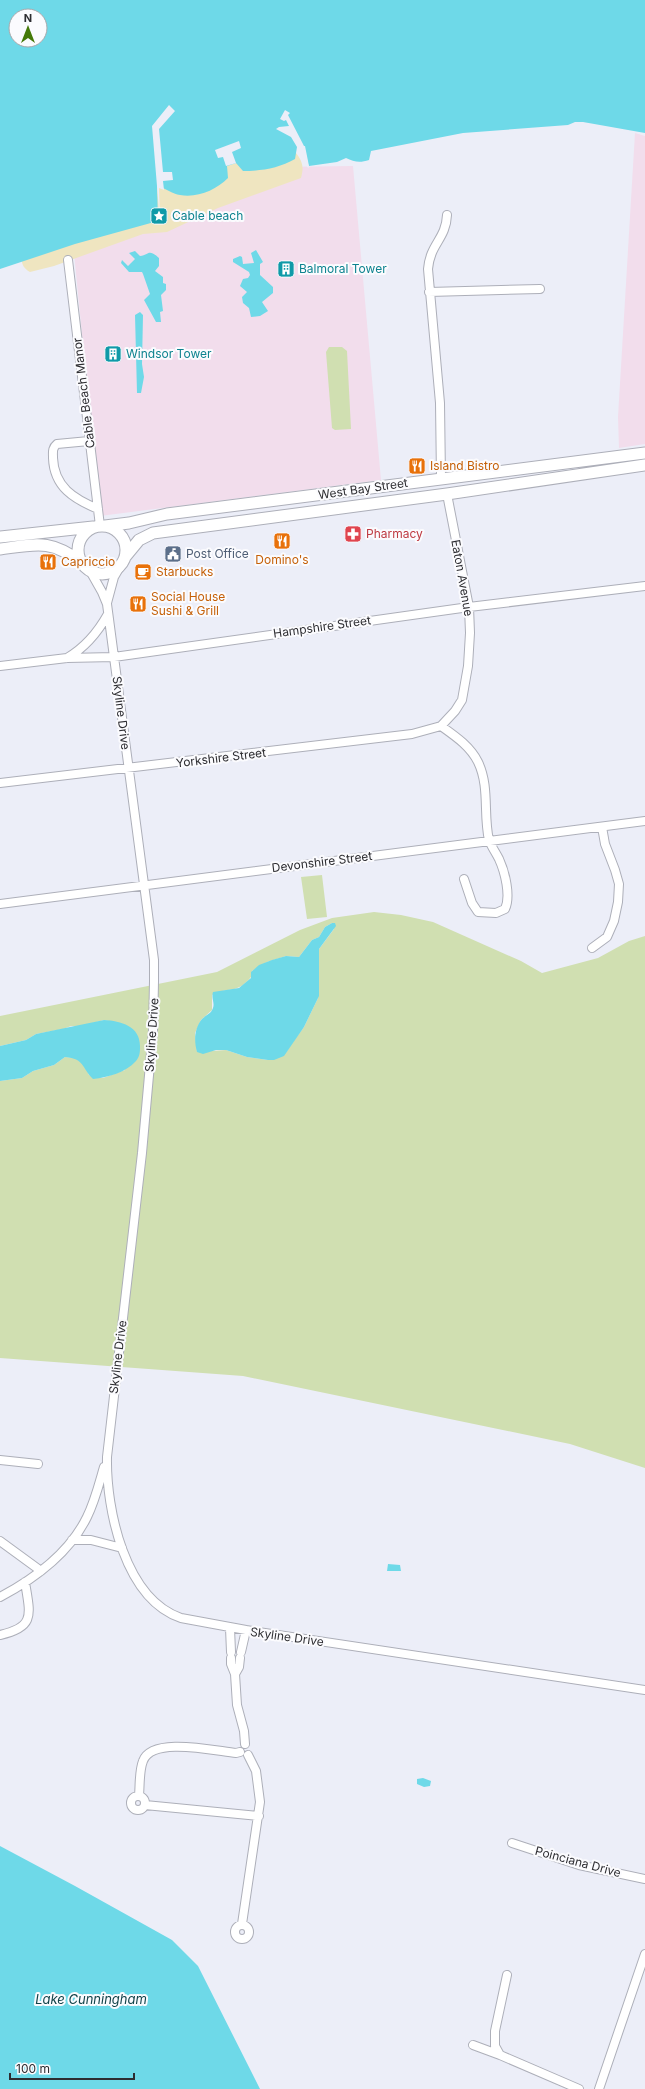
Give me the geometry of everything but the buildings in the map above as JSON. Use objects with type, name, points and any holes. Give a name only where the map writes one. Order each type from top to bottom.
[{"type":"main road","name":"West Bay Street","points":[[0,537],[100,526],[167,514],[645,452]]},
{"type":"main road","name":"West Bay Street","points":[[123,561],[138,540],[152,533],[447,494],[645,465]]},
{"type":"main road","points":[[0,549],[27,545],[49,545],[66,551],[86,566],[97,573],[106,573],[114,570],[123,561],[126,547],[123,537],[115,529],[100,526],[86,532],[81,540],[79,554],[86,566]]},
{"type":"street","points":[[441,479],[440,403],[429,292],[429,256],[444,231],[447,215]]},
{"type":"street","name":"Cable Beach Manor","points":[[68,260],[100,526]]},
{"type":"street","points":[[429,292],[540,288]]},
{"type":"street","points":[[90,441],[57,444],[53,451],[53,464],[56,477],[63,488],[73,497],[98,510]]},
{"type":"street","name":"Eaton Avenue","points":[[441,726],[455,711],[462,700],[470,649],[469,607],[447,494]]},
{"type":"street","name":"Skyline Drive","points":[[123,561],[111,584],[107,604],[154,960],[153,1031],[142,1153],[107,1457],[109,1499],[122,1548],[141,1586],[154,1603],[171,1614],[181,1618],[230,1628],[645,1690]]},
{"type":"street","name":"Skyline Drive","points":[[86,566],[99,586],[107,604]]},
{"type":"street","name":"Hampshire Street","points":[[0,666],[67,658],[114,657],[469,607],[645,586]]},
{"type":"street","points":[[67,658],[79,651],[90,641],[108,614]]},
{"type":"street","points":[[441,726],[458,738],[478,761],[485,784],[490,841],[504,870],[507,898],[505,909],[496,913],[478,912],[472,904],[464,879]]},
{"type":"street","name":"Yorkshire Street","points":[[0,783],[128,769],[412,734],[441,726]]},
{"type":"street","name":"Devonshire Street","points":[[0,904],[143,884],[645,821]]},
{"type":"street","points":[[592,948],[607,937],[614,921],[618,902],[619,884],[605,844],[602,827]]},
{"type":"street","points":[[0,1597],[26,1582],[41,1570],[72,1540],[87,1517],[107,1457]]},
{"type":"street","points":[[0,1460],[38,1464]]},
{"type":"street","points":[[72,1540],[91,1540],[122,1548]]},
{"type":"street","points":[[0,1541],[41,1570]]},
{"type":"street","points":[[0,1635],[17,1632],[27,1622],[29,1608],[26,1582]]},
{"type":"street","points":[[230,1628],[231,1664],[235,1674],[237,1705],[244,1731],[245,1744],[242,1745],[240,1752]]},
{"type":"street","points":[[235,1674],[239,1667],[246,1630]]},
{"type":"street","points":[[242,1924],[259,1816],[260,1787],[256,1771],[248,1755],[251,1748],[245,1744]]},
{"type":"street","points":[[139,1795],[143,1761],[147,1754],[154,1749],[171,1746],[236,1753],[240,1752],[242,1755],[248,1755]]},
{"type":"street","points":[[139,1795],[145,1800],[145,1805],[141,1810],[137,1810],[131,1806],[132,1798],[139,1795]]},
{"type":"street","points":[[145,1805],[259,1816]]},
{"type":"street","name":"Poinciana Drive","points":[[512,1843],[579,1864],[645,1879]]},
{"type":"street","points":[[599,2089],[645,1954]]},
{"type":"street","points":[[500,2055],[495,2046],[495,2031],[507,1975]]},
{"type":"street","points":[[473,2045],[579,2089]]},
{"type":"shaded area","points":[[635,133],[645,136],[645,444],[619,448],[618,417]]},
{"type":"shaded area","points":[[353,166],[381,480],[100,516],[73,243],[272,167]]},
{"type":"green space","points":[[329,347],[342,347],[347,351],[351,429],[335,430],[332,428],[326,352]]},
{"type":"green space","points":[[322,875],[327,917],[307,919],[301,877]]},
{"type":"green space","points":[[374,912],[401,915],[433,922],[521,961],[542,973],[598,958],[629,941],[645,936],[645,1468],[570,1444],[243,1376],[0,1358],[0,1081],[22,1078],[33,1071],[54,1065],[65,1057],[76,1058],[84,1064],[89,1075],[103,1078],[125,1070],[119,1023],[104,1020],[81,1026],[71,1026],[36,1034],[26,1040],[0,1046],[0,1016],[217,972],[300,930],[332,918]],"holes":[[[332,923],[334,929],[319,949],[318,998],[304,1027],[287,1051],[268,1060],[247,1057],[226,1050],[197,1052],[195,1033],[201,1020],[212,1010],[212,995],[217,992],[241,986],[251,977],[252,971],[267,962],[286,956],[299,957],[312,940],[319,937],[325,927]]]},
{"type":"sand","name":"Cable beach","points":[[292,148],[298,155],[302,165],[303,169],[301,178],[218,208],[167,232],[143,234],[54,266],[30,272],[22,264],[25,245],[157,185]]},
{"type":"water","points":[[0,0],[645,0],[645,133],[583,122],[575,122],[568,125],[463,133],[371,151],[369,160],[363,162],[357,162],[346,158],[337,162],[309,166],[305,146],[297,147],[295,159],[277,167],[264,170],[243,171],[236,163],[227,166],[228,178],[218,186],[200,194],[187,196],[180,195],[157,185],[158,221],[75,244],[0,269]]},
{"type":"water","points":[[256,250],[263,262],[260,264],[260,275],[273,287],[273,293],[262,302],[268,311],[260,316],[251,317],[249,308],[243,303],[242,297],[247,292],[240,286],[243,279],[248,278],[250,275],[249,272],[233,262],[233,259],[240,256],[242,257],[243,264],[254,263],[251,253]]},
{"type":"water","points":[[135,251],[140,256],[153,253],[159,258],[159,266],[155,271],[163,277],[163,283],[166,284],[166,290],[161,295],[163,311],[160,312],[161,322],[156,322],[144,300],[150,294],[142,272],[129,272],[121,263],[122,260],[128,266],[135,259],[129,253]]},
{"type":"water","points":[[140,312],[143,315],[142,364],[144,377],[141,393],[137,393],[135,315]]},
{"type":"water","points":[[335,923],[336,926],[319,949],[319,996],[304,1027],[284,1056],[274,1060],[268,1060],[247,1057],[226,1050],[216,1050],[203,1054],[197,1052],[195,1039],[197,1027],[202,1019],[210,1013],[213,1008],[213,992],[239,988],[251,978],[251,972],[259,965],[286,956],[299,957],[312,940],[319,937],[325,927]]},
{"type":"water","points":[[104,1020],[123,1023],[133,1029],[137,1034],[140,1046],[139,1056],[127,1069],[111,1076],[93,1079],[82,1064],[76,1060],[65,1057],[54,1065],[33,1071],[22,1078],[0,1081],[0,1046],[26,1040],[36,1034]]},
{"type":"water","points":[[388,1564],[400,1565],[401,1571],[387,1571]]},
{"type":"water","points":[[423,1778],[431,1781],[430,1786],[424,1787],[417,1784],[417,1779]]},
{"type":"water","name":"Lake Cunningham","points":[[0,1846],[172,1940],[198,1966],[260,2089],[0,2089]]},
{"type":"pier","points":[[169,105],[175,111],[159,129],[163,172],[172,172],[173,180],[163,181],[164,190],[159,188],[160,222],[152,126]]},
{"type":"pier","points":[[285,110],[290,113],[288,115],[304,146],[309,168],[307,167],[303,148],[297,147],[291,137],[276,129],[279,127],[289,126],[286,120],[284,121],[280,119]]},
{"type":"pier","points":[[239,141],[241,148],[232,152],[236,163],[226,166],[223,157],[218,158],[215,150]]},
{"type":"place","name":"Cable beach","points":[[159,216]]},
{"type":"place","name":"Balmoral Tower","points":[[286,269]]},
{"type":"place","name":"Windsor Tower","points":[[113,354]]},
{"type":"place","name":"Island Bistro","points":[[417,466]]},
{"type":"place","name":"Pharmacy","points":[[353,534]]},
{"type":"place","name":"Domino's","points":[[282,541]]},
{"type":"place","name":"Post Office","points":[[173,554]]},
{"type":"place","name":"Capriccio","points":[[48,562]]},
{"type":"place","name":"Starbucks","points":[[143,572]]},
{"type":"place","name":"Social House Sushi & Grill","points":[[138,604]]}]
